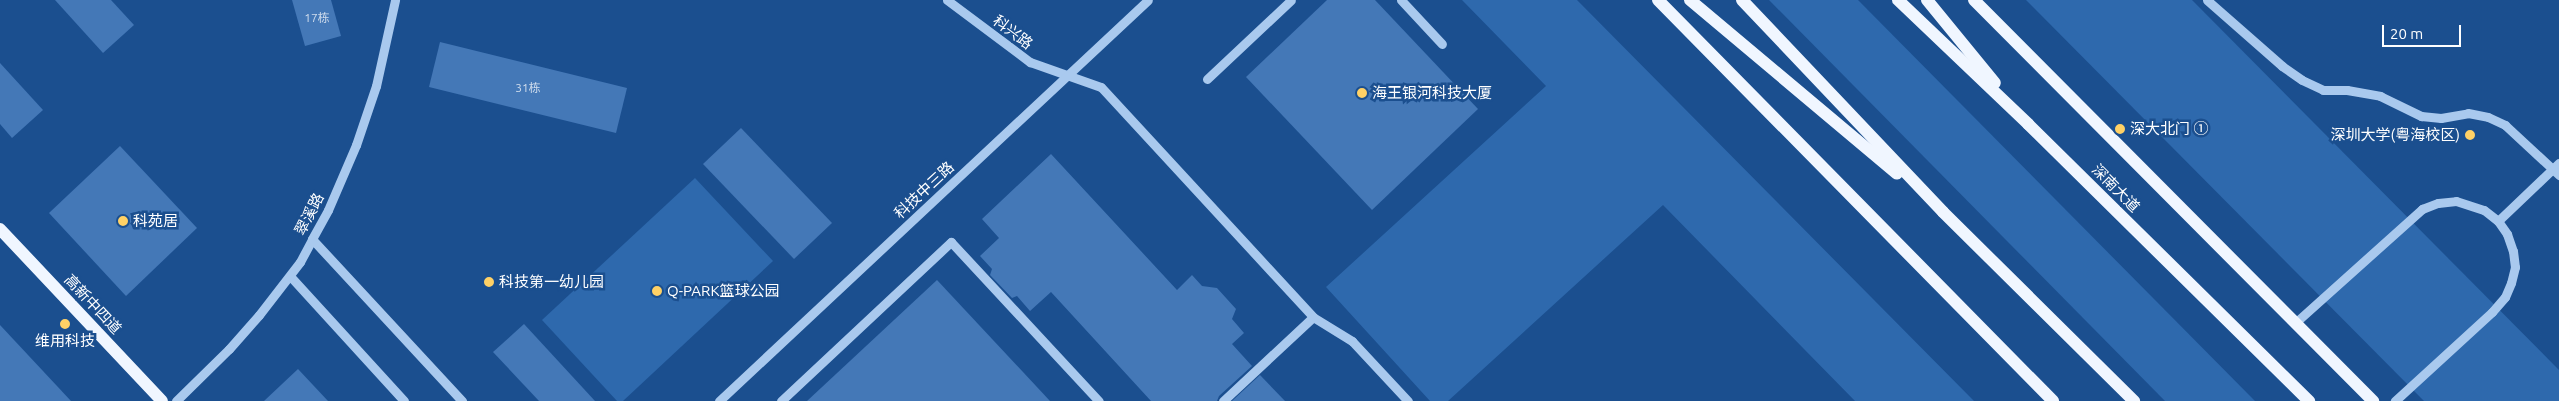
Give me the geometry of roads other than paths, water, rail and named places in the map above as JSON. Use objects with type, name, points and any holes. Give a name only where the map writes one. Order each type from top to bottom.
[{"type":"main road","points":[[1658,0],[2054,401]]},
{"type":"main road","points":[[1690,0],[1943,212]]},
{"type":"main road","points":[[1742,0],[1943,212],[2134,401]]},
{"type":"main road","name":"深南大道","points":[[1898,0],[2028,124],[2310,401]]},
{"type":"main road","points":[[1927,0],[2028,124]]},
{"type":"main road","points":[[1974,0],[2374,401]]},
{"type":"main road","name":"高新中四道","points":[[0,229],[162,401]]},
{"type":"street","name":"翠溪路","points":[[176,401],[229,349],[290,276],[328,210],[356,145],[376,86],[395,0]]},
{"type":"street","name":"科兴路","points":[[947,0],[1030,62],[1101,87],[1313,316],[1352,341],[1408,401]]},
{"type":"street","name":"科技中三路","points":[[719,401],[1148,0]]},
{"type":"street","points":[[1207,79],[1291,0]]},
{"type":"street","points":[[1401,0],[1442,44]]},
{"type":"street","points":[[2207,0],[2282,66],[2302,80],[2323,90],[2347,90],[2380,96],[2421,116],[2442,118],[2468,113],[2488,116],[2505,125],[2557,169],[2498,221]]},
{"type":"street","points":[[2295,323],[2422,209],[2438,203],[2456,201],[2484,210],[2498,221],[2507,234],[2513,251],[2515,267],[2505,297],[2492,312],[2394,401]]},
{"type":"street","points":[[312,239],[461,401]]},
{"type":"street","points":[[781,401],[951,242],[1099,401]]},
{"type":"street","points":[[290,276],[404,401]]},
{"type":"street","points":[[1223,401],[1313,316]]},
{"type":"place","name":"海王银河科技大厦","points":[[1362,93]]},
{"type":"place","name":"深大北门 ①","points":[[2120,129]]},
{"type":"place","name":"深圳大学(粤海校区)","points":[[2470,135]]},
{"type":"place","name":"科苑居","points":[[123,221]]},
{"type":"place","name":"科技第一幼儿园","points":[[489,282]]},
{"type":"place","name":"Q-PARK篮球公园","points":[[657,291]]},
{"type":"place","name":"维用科技","points":[[65,324]]}]
